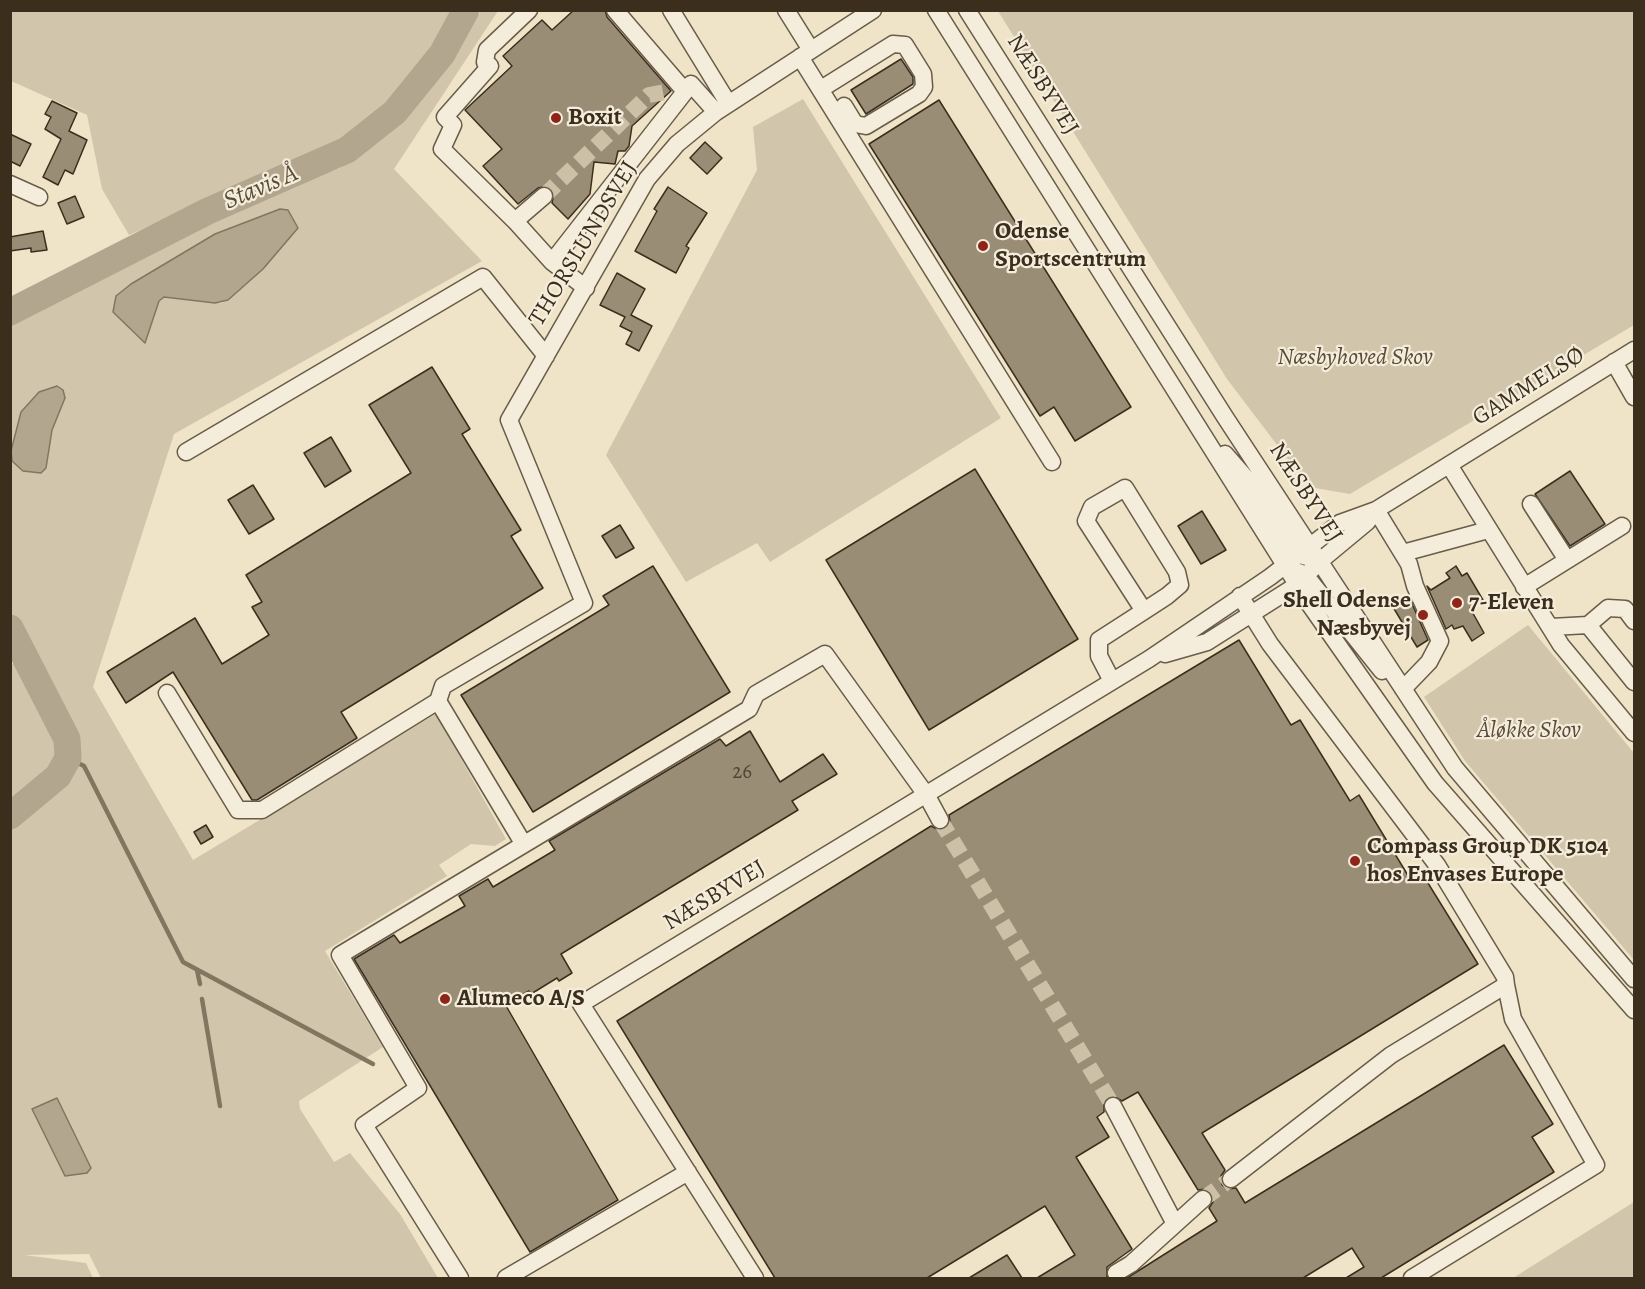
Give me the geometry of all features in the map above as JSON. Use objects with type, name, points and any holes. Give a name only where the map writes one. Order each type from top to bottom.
[{"type":"street","points":[[529,10],[487,50],[485,62],[490,66],[445,117],[453,125],[442,149],[515,221],[552,262],[586,288]]},
{"type":"street","points":[[615,10],[681,88],[722,107]]},
{"type":"street","points":[[671,10],[722,107]]},
{"type":"street","points":[[786,10],[806,54],[825,87],[1052,462]]},
{"type":"street","name":"THORSLUNDSVEJ","points":[[438,702],[443,686],[584,603],[509,420],[647,179],[677,144],[722,107],[873,10]]},
{"type":"street","name":"NÆSBYVEJ","points":[[936,10],[1188,410],[1297,554],[1320,561],[1455,768],[1635,979]]},
{"type":"street","name":"NÆSBYVEJ","points":[[967,10],[1225,417],[1297,554],[1302,580],[1435,783],[1635,1010]]},
{"type":"street","points":[[900,43],[905,45],[925,80],[919,94],[872,123],[860,126],[855,124],[825,87],[893,44],[900,43]]},
{"type":"street","points":[[552,262],[681,88]]},
{"type":"street","points":[[10,184],[39,197]]},
{"type":"street","points":[[515,221],[544,196]]},
{"type":"street","points":[[186,452],[483,277],[546,356]]},
{"type":"street","name":"GAMMELSØ","points":[[1297,554],[1340,523],[1376,510],[1635,350]]},
{"type":"street","points":[[1614,363],[1635,397]]},
{"type":"street","points":[[1449,465],[1561,645],[1635,733]]},
{"type":"street","points":[[1112,681],[1100,656],[1099,640],[1144,611],[1180,585],[1177,572],[1125,489],[1092,507],[1086,521],[1144,611]]},
{"type":"street","points":[[1531,504],[1567,560]]},
{"type":"street","points":[[1302,580],[1375,665],[1403,689],[1430,662],[1440,641],[1403,553],[1376,510]]},
{"type":"street","name":"GAMMELSØ","points":[[1302,580],[1320,561],[1367,522],[1376,510]]},
{"type":"street","points":[[1524,587],[1622,526]]},
{"type":"street","points":[[1403,553],[1488,530]]},
{"type":"street","name":"NÆSBYVEJ","points":[[755,1278],[581,1004],[927,796],[1149,658],[1270,577],[1297,554]]},
{"type":"street","name":"NÆSBYVEJ","points":[[1149,658],[1206,642],[1302,580]]},
{"type":"street","points":[[1240,596],[1270,644],[1437,865],[1504,977],[1513,1018],[1596,1165],[1412,1278]]},
{"type":"street","points":[[1551,627],[1588,625],[1608,608],[1625,609],[1635,621]]},
{"type":"street","points":[[1588,625],[1635,682]]},
{"type":"street","points":[[460,1278],[364,1125],[418,1088],[340,955],[749,709],[756,694],[825,654],[927,796],[940,820]]},
{"type":"street","points":[[167,693],[238,810],[262,810],[438,702],[524,843]]},
{"type":"street","points":[[1231,1179],[1391,1055],[1506,985]]},
{"type":"street","points":[[1113,1106],[1175,1224]]},
{"type":"street","points":[[506,1278],[688,1172]]},
{"type":"street","points":[[1116,1273],[1131,1264],[1203,1199]]},
{"type":"green space","points":[[11,10],[455,11],[443,33],[410,77],[371,120],[333,146],[129,235],[102,189],[87,115],[11,81]]},
{"type":"green space","points":[[481,11],[498,11],[394,169],[482,261],[174,434],[93,687],[193,860],[436,714],[506,839],[495,846],[471,844],[439,865],[447,876],[325,951],[383,1047],[299,1101],[300,1109],[334,1162],[350,1153],[400,1214],[438,1278],[101,1278],[89,1254],[24,1255],[86,1263],[93,1278],[11,1278],[10,829],[75,768],[81,755],[45,675],[11,615],[11,451],[11,324],[231,209],[340,168],[371,144],[445,63]],"holes":[[[298,228],[222,303],[164,297],[159,301],[145,343],[113,312]],[[39,392],[65,398],[52,430],[46,468],[11,451],[21,412]]]},
{"type":"green space","name":"Næsbyhoved Skov","points":[[998,11],[1634,11],[1634,325],[1350,494],[1309,487],[1227,379]]},
{"type":"green space","points":[[803,99],[1001,418],[770,562],[757,543],[686,582],[606,455],[757,170],[753,127]]},
{"type":"green space","name":"Åløkke Skov","points":[[1528,625],[1634,753],[1634,960],[1465,761],[1424,697]]},
{"type":"green space","points":[[15,663],[54,727],[59,752],[57,762],[51,769],[11,803],[10,665]]},
{"type":"green space","points":[[1634,1202],[1634,1278],[1513,1278]]},
{"type":"shaded area","points":[[280,209],[288,210],[298,228],[263,269],[228,300],[215,303],[164,297],[159,301],[145,343],[113,312],[116,296],[131,284],[215,234]]},
{"type":"shaded area","points":[[57,386],[63,390],[65,398],[52,430],[46,468],[41,473],[23,471],[12,461],[11,451],[21,412],[39,392]]},
{"type":"shaded area","points":[[57,1098],[91,1168],[87,1173],[65,1176],[32,1109]]},
{"type":"building","name":"Boxit","points":[[574,10],[605,10],[607,17],[671,91],[632,126],[629,146],[625,151],[618,151],[615,164],[594,162],[590,194],[568,219],[552,203],[554,193],[547,186],[538,188],[518,204],[483,166],[502,149],[465,110],[512,66],[503,56],[542,20],[552,30]]},
{"type":"building","points":[[901,59],[913,77],[913,84],[866,114],[851,90]]},
{"type":"building","points":[[939,100],[1131,407],[1075,441],[1054,407],[1040,416],[869,144]]},
{"type":"building","points":[[52,101],[77,113],[69,131],[87,140],[73,174],[65,170],[58,185],[43,177],[61,139],[45,129],[51,117],[45,114]]},
{"type":"building","points":[[10,134],[31,144],[20,166],[10,161]]},
{"type":"building","points":[[705,142],[722,158],[707,174],[690,158]]},
{"type":"building","points":[[668,187],[707,213],[686,246],[689,248],[676,273],[635,251],[657,211],[654,209]]},
{"type":"building","points":[[75,196],[84,217],[67,224],[58,203]]},
{"type":"building","points":[[43,231],[47,250],[31,252],[31,248],[10,251],[10,237]]},
{"type":"building","points":[[617,273],[645,289],[631,315],[652,326],[639,351],[626,344],[632,332],[620,326],[625,317],[600,305]]},
{"type":"building","points":[[432,367],[470,429],[462,434],[521,530],[511,536],[543,588],[341,712],[357,738],[257,800],[252,800],[173,672],[126,703],[107,672],[195,618],[222,664],[269,635],[252,607],[262,602],[246,575],[411,473],[369,405]]},
{"type":"building","points":[[331,437],[351,471],[325,487],[304,453]]},
{"type":"building","points":[[975,469],[1078,639],[929,730],[826,560]]},
{"type":"building","points":[[1570,471],[1605,524],[1570,546],[1535,494]]},
{"type":"building","points":[[253,485],[274,519],[249,534],[228,500]]},
{"type":"building","points":[[1202,511],[1226,550],[1201,564],[1178,526]]},
{"type":"building","points":[[620,525],[634,548],[616,558],[602,536]]},
{"type":"building","points":[[653,566],[730,692],[533,812],[461,695],[609,605],[603,596]]},
{"type":"building","points":[[1456,566],[1462,576],[1467,573],[1483,600],[1470,608],[1484,633],[1472,641],[1463,626],[1454,629],[1452,625],[1446,629],[1427,586],[1431,590],[1450,578],[1446,573]]},
{"type":"building","points":[[1409,597],[1428,640],[1417,647],[1393,607]]},
{"type":"building","points":[[1239,640],[1291,725],[1300,720],[1350,801],[1359,795],[1412,882],[1423,875],[1478,964],[1202,1133],[1225,1170],[1221,1176],[1222,1185],[1228,1189],[1236,1188],[1245,1203],[1504,1045],[1553,1124],[1532,1137],[1554,1172],[1381,1278],[1346,1278],[1364,1267],[1352,1248],[1303,1278],[1127,1278],[1217,1221],[1209,1208],[1213,1202],[1211,1192],[1206,1189],[1198,1190],[1138,1092],[1122,1101],[1113,1096],[1104,1100],[1104,1112],[1097,1117],[1109,1137],[1076,1157],[1132,1249],[1107,1267],[1107,1278],[1037,1278],[1075,1255],[1045,1206],[927,1278],[775,1278],[617,1021],[931,826],[939,830],[945,829],[950,821],[949,815]]},
{"type":"building","name":"Alumeco A/S","points":[[750,731],[780,782],[823,754],[837,774],[792,801],[798,810],[561,954],[572,973],[559,981],[557,978],[531,994],[529,991],[505,1004],[618,1200],[530,1252],[354,959],[394,935],[400,943],[465,906],[459,896],[488,879],[493,887],[555,850],[549,841],[720,739],[726,746]]},
{"type":"building","points":[[206,825],[213,837],[201,844],[194,832]]},
{"type":"building","points":[[1007,1255],[1022,1278],[969,1278]]},
{"type":"waterway","name":"Stavis Å","points":[[10,312],[208,211],[347,150],[395,112],[442,54],[466,10]]},
{"type":"waterway","name":"Stavis Å","points":[[10,628],[67,739],[68,758],[58,776],[10,816]]},
{"type":"waterway","points":[[68,758],[84,766],[183,962],[373,1064]]},
{"type":"waterway","points":[[197,970],[200,984]]},
{"type":"waterway","points":[[202,999],[220,1106]]},
{"type":"tunnel","points":[[544,196],[649,95],[670,91]]},
{"type":"tunnel","points":[[940,820],[1113,1106]]},
{"type":"tunnel","points":[[1203,1199],[1231,1179]]},
{"type":"place","name":"Boxit","points":[[556,118]]},
{"type":"place","name":"Odense Sportscentrum","points":[[983,246]]},
{"type":"place","name":"7-Eleven","points":[[1457,603]]},
{"type":"place","name":"Shell Odense Næsbyvej","points":[[1423,615]]},
{"type":"place","name":"Compass Group DK 5104 hos Envases Europe","points":[[1355,861]]},
{"type":"place","name":"Alumeco A/S","points":[[445,999]]}]
